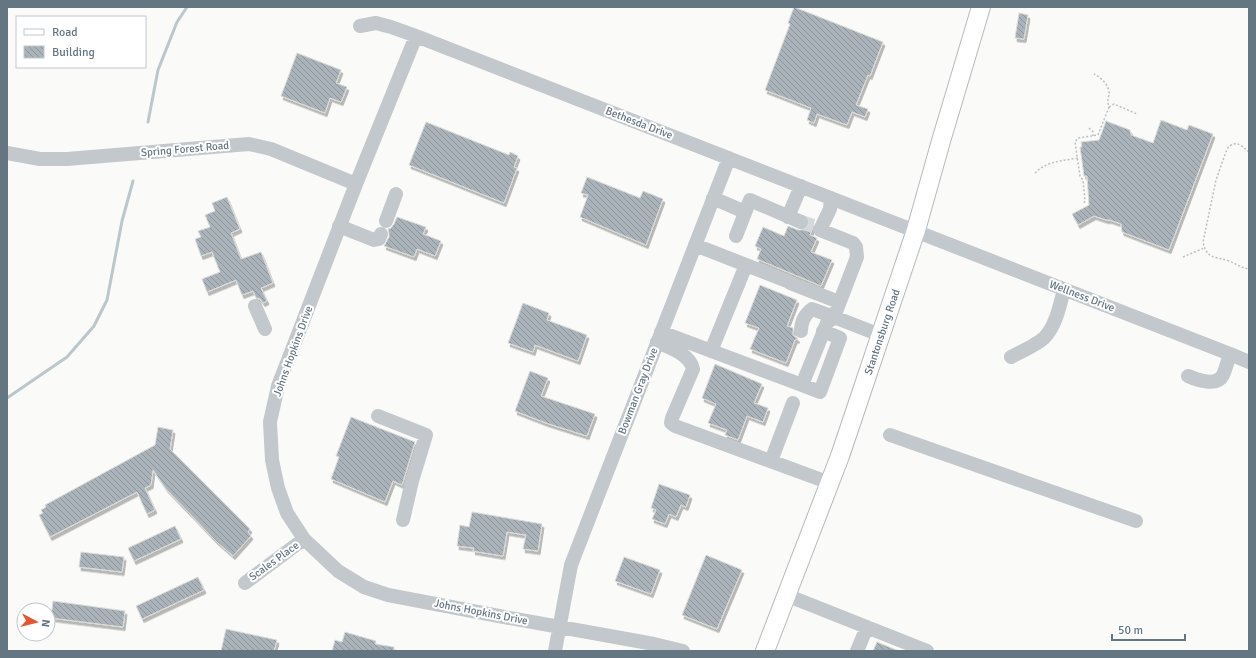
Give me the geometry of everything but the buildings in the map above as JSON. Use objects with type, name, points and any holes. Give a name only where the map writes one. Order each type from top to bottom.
[{"type":"main road","name":"Stantonsburg Road","points":[[765,651],[840,456],[916,230],[981,7]]},
{"type":"street","name":"Bethesda Drive","points":[[360,26],[376,23],[416,36],[916,230]]},
{"type":"street","name":"Johns Hopkins Drive","points":[[416,36],[339,226],[278,386],[270,422],[272,460],[278,488],[287,513],[304,539],[338,571],[364,587],[388,595],[654,644],[683,651]]},
{"type":"street","name":"Spring Forest Road","points":[[7,153],[40,159],[60,159],[249,144],[271,149],[356,184]]},
{"type":"street","name":"Bowman Gray Drive","points":[[554,651],[571,565],[729,158]]},
{"type":"street","points":[[801,186],[806,224]]},
{"type":"street","points":[[339,226],[374,240],[379,239],[396,194]]},
{"type":"street","points":[[713,198],[745,212]]},
{"type":"street","points":[[806,224],[830,209],[831,198]]},
{"type":"street","points":[[736,236],[750,200],[853,243],[856,247],[857,256],[840,302],[834,317],[826,323],[802,385]]},
{"type":"street","name":"Wellness Drive","points":[[916,230],[1249,362]]},
{"type":"street","points":[[695,245],[840,302]]},
{"type":"street","points":[[711,351],[746,265]]},
{"type":"street","points":[[1012,357],[1033,346],[1044,337],[1052,326],[1064,289]]},
{"type":"street","points":[[255,306],[265,329]]},
{"type":"street","points":[[817,345],[806,340],[802,334],[801,325],[805,316],[812,309],[880,335]]},
{"type":"street","points":[[659,337],[711,351],[820,392],[840,338],[823,331]]},
{"type":"street","points":[[659,337],[686,356],[692,364],[693,369],[672,418],[672,423],[675,426],[830,483]]},
{"type":"street","points":[[1188,376],[1198,380],[1217,380],[1222,376],[1230,354]]},
{"type":"street","points":[[771,462],[793,403]]},
{"type":"street","points":[[378,416],[426,435],[412,481],[403,520]]},
{"type":"street","points":[[890,435],[1136,521]]},
{"type":"street","name":"Scales Place","points":[[245,583],[304,539]]},
{"type":"street","points":[[786,595],[927,651]]},
{"type":"street","points":[[858,651],[867,627]]},
{"type":"path","points":[[1094,74],[1099,77],[1108,88],[1109,91],[1107,102],[1109,107]]},
{"type":"path","points":[[1084,203],[1083,180],[1080,176],[1075,142],[1078,138],[1098,135],[1109,107],[1114,104],[1137,114]]},
{"type":"path","points":[[1089,128],[1093,132],[1093,136]]},
{"type":"path","points":[[1249,152],[1238,144],[1230,145],[1227,149],[1216,180],[1203,237],[1204,248],[1211,256],[1228,261],[1240,268],[1249,269]]},
{"type":"path","points":[[1035,173],[1043,165],[1078,158]]},
{"type":"path","points":[[1183,257],[1204,248]]},
{"type":"waterway","points":[[148,122],[158,70],[177,22],[187,7]]},
{"type":"waterway","points":[[7,398],[67,357],[94,326],[107,300],[122,221],[133,181]]},
{"type":"tunnel","points":[[801,222],[813,226]]}]
